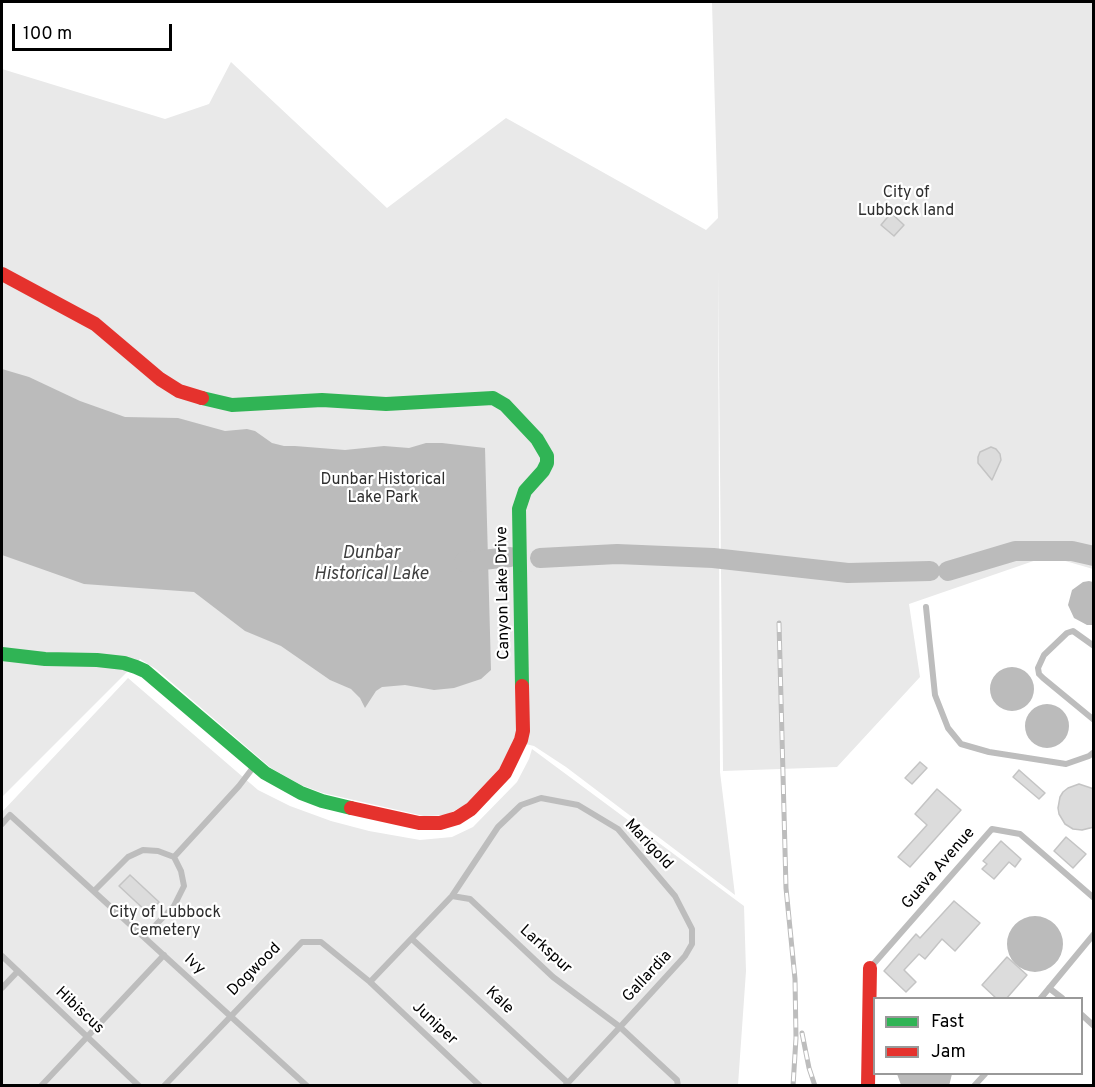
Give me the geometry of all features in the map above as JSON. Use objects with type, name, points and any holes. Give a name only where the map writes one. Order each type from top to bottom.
[{"type":"street","name":"Canyon Lake Drive","points":[[2,274],[95,324],[160,379],[179,391],[232,405],[322,400],[422,404],[493,398],[505,405],[537,439],[547,456],[547,464],[525,491],[519,509],[522,740],[508,768],[487,794],[457,818],[440,823],[419,823],[322,801],[283,784],[255,765],[145,671],[124,663],[45,659],[2,654]]},
{"type":"street","points":[[868,1086],[870,968]]},
{"type":"lane","points":[[926,607],[935,695],[948,728],[961,744],[989,752],[1066,764],[1094,752]]},
{"type":"lane","points":[[1094,646],[1073,631],[1067,633],[1044,655],[1038,668],[1043,678],[1094,720]]},
{"type":"lane","points":[[174,857],[239,786],[255,765]]},
{"type":"lane","name":"Marigold","points":[[452,896],[498,827],[521,805],[541,798],[578,805],[618,829],[669,888],[692,929],[692,944]]},
{"type":"lane","name":"Ivy","points":[[2,824],[10,815],[230,1015],[302,1084]]},
{"type":"lane","name":"Guava Avenue","points":[[870,968],[992,829],[1020,834],[1094,898]]},
{"type":"lane","points":[[94,891],[128,856],[143,850],[158,851],[174,857],[182,871],[184,886],[165,918],[144,937]]},
{"type":"lane","points":[[370,982],[452,896]]},
{"type":"lane","name":"Larkspur","points":[[452,896],[470,899],[553,977],[620,1027]]},
{"type":"lane","points":[[1042,997],[1094,934]]},
{"type":"lane","name":"Kale","points":[[412,939],[567,1084]]},
{"type":"lane","name":"Dogwood","points":[[164,1086],[302,942],[321,942],[370,982]]},
{"type":"lane","name":"Gallardia","points":[[567,1084],[685,956],[692,944]]},
{"type":"lane","points":[[41,1086],[164,955]]},
{"type":"lane","name":"Hibiscus","points":[[2,956],[139,1086]]},
{"type":"lane","points":[[2,988],[18,971]]},
{"type":"lane","name":"Juniper","points":[[370,982],[480,1086]]},
{"type":"lane","points":[[1049,988],[1060,997]]},
{"type":"lane","name":"Gallardia","points":[[620,1027],[678,1083]]},
{"type":"green space","name":"Dunbar Historical Lake Park","points":[[712,2],[1093,2],[1093,569],[1048,556],[909,604],[920,677],[837,767],[723,771],[718,267],[720,772],[735,895],[566,767],[534,746],[513,741],[502,766],[465,805],[446,815],[424,816],[323,793],[301,785],[271,768],[156,669],[140,659],[2,797],[2,69],[165,119],[209,104],[231,62],[387,208],[506,118],[706,230],[718,218]]},
{"type":"green space","name":"City of Lubbock Cemetery","points":[[128,678],[258,790],[290,806],[331,821],[369,831],[420,840],[452,837],[473,827],[517,782],[532,749],[744,906],[746,971],[738,1085],[2,1085],[2,812]]},
{"type":"water","name":"Dunbar Historical Lake","points":[[2,369],[29,377],[80,401],[125,417],[178,418],[225,431],[247,429],[255,431],[272,443],[284,446],[345,450],[384,446],[409,448],[426,443],[442,443],[485,448],[491,670],[481,679],[454,688],[434,690],[405,685],[382,687],[376,691],[365,708],[360,698],[351,689],[330,680],[281,646],[245,631],[194,592],[84,584],[2,555]]},
{"type":"water","points":[[1083,582],[1093,582],[1093,625],[1087,625],[1074,618],[1068,605],[1072,590]]},
{"type":"water","points":[[1012,667],[1028,673],[1034,689],[1028,705],[1012,711],[996,705],[990,689],[996,673]]},
{"type":"water","points":[[1047,704],[1063,710],[1069,726],[1063,742],[1047,748],[1031,742],[1025,726],[1031,710]]},
{"type":"water","points":[[1035,916],[1046,918],[1055,924],[1061,933],[1063,944],[1061,955],[1055,964],[1046,970],[1035,972],[1024,970],[1015,964],[1009,955],[1007,944],[1009,933],[1015,924],[1024,918]]},
{"type":"water","points":[[897,1075],[952,1075],[949,1086],[901,1085]]},
{"type":"building","points":[[891,213],[904,225],[894,236],[881,225]]},
{"type":"building","points":[[991,447],[1000,454],[1001,460],[992,480],[978,463],[980,452]]},
{"type":"building","points":[[920,762],[927,768],[912,784],[905,778]]},
{"type":"building","points":[[1019,770],[1045,793],[1039,799],[1013,777]]},
{"type":"building","points":[[1079,784],[1094,789],[1094,827],[1082,830],[1073,829],[1065,824],[1058,808],[1063,792]]},
{"type":"building","points":[[937,789],[961,810],[910,867],[898,857],[927,825],[915,814]]},
{"type":"building","points":[[1066,837],[1086,854],[1073,868],[1054,851]]},
{"type":"building","points":[[1001,841],[1021,859],[1015,867],[1009,862],[994,879],[982,869],[987,864],[983,861]]},
{"type":"building","points":[[130,875],[159,902],[148,913],[119,886]]},
{"type":"building","points":[[954,901],[980,923],[955,951],[942,939],[925,959],[919,954],[904,970],[916,982],[906,992],[884,971],[916,934],[920,938]]},
{"type":"building","points":[[1007,957],[1027,975],[1008,997],[995,997],[982,985]]},
{"type":"waterway","points":[[948,571],[1015,551],[1072,551],[1094,556]]},
{"type":"waterway","points":[[540,558],[617,554],[713,558],[848,573],[930,571]]},
{"type":"waterway","points":[[464,562],[510,557]]},
{"type":"railway","points":[[779,623],[786,888],[795,979],[796,1038],[793,1086]]},
{"type":"railway","points":[[802,1033],[815,1086]]},
{"type":"traffic: fast","points":[[202,398],[232,405],[322,400],[386,404],[493,398],[505,405],[537,439],[547,456],[547,463],[543,471],[525,491],[519,509],[522,686]]},
{"type":"traffic: fast","points":[[2,654],[45,659],[97,660],[124,663],[136,667],[145,671],[265,773],[301,793],[351,808]]},
{"type":"traffic: jam","points":[[2,274],[95,324],[160,379],[179,391],[202,398]]},
{"type":"traffic: jam","points":[[351,808],[419,823],[440,823],[457,818],[471,809],[505,773],[521,740],[523,731],[522,686]]},
{"type":"traffic: jam","points":[[868,1086],[870,968]]},
{"type":"park label","name":"City of Lubbock land","points":[[906,203]]}]
